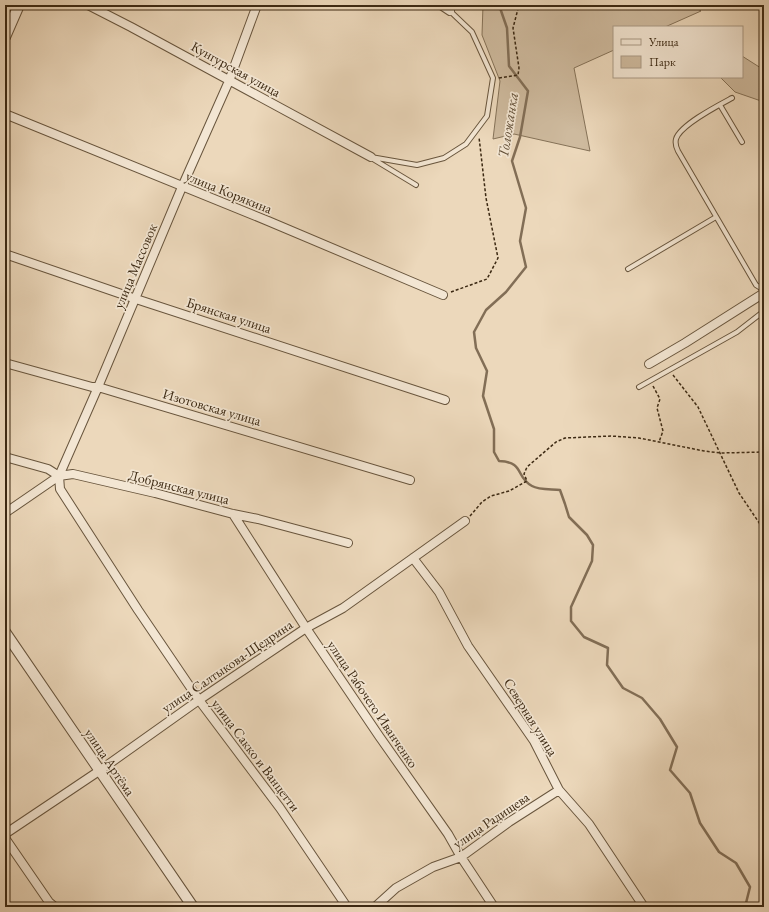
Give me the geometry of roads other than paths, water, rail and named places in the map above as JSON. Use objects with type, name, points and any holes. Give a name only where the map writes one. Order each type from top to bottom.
[{"type":"street","points":[[5,37],[19,5]]},
{"type":"street","name":"Кунгурская улица","points":[[88,5],[370,157]]},
{"type":"street","name":"улица Массовок","points":[[59,476],[136,299],[182,187],[229,81],[257,5]]},
{"type":"street","points":[[441,5],[450,10]]},
{"type":"street","name":"улица Корякина","points":[[5,114],[268,221],[443,295]]},
{"type":"street","name":"Брянская улица","points":[[5,254],[136,299],[445,400]]},
{"type":"street","points":[[649,364],[685,343],[764,291]]},
{"type":"street","name":"Изотовская улица","points":[[5,363],[92,387],[98,387],[410,480]]},
{"type":"street","name":"Добрянская улица","points":[[5,458],[48,469],[59,476],[73,474],[155,493],[348,542]]},
{"type":"street","points":[[5,513],[59,476]]},
{"type":"street","name":"улица Сакко и Ванцетти","points":[[59,476],[60,489],[138,610],[199,700],[280,808],[347,907]]},
{"type":"street","name":"улица Рабочего Иванченко","points":[[233,514],[306,628],[448,834],[461,857],[494,907]]},
{"type":"street","name":"улица Салтыкова-Щедрина","points":[[5,834],[306,628],[343,608],[465,521]]},
{"type":"street","name":"Северная улица","points":[[413,558],[439,592],[468,646],[534,741],[559,790],[589,824],[644,907]]},
{"type":"street","name":"улица Артёма","points":[[5,632],[193,907]]},
{"type":"street","name":"улица Радищева","points":[[375,907],[396,888],[433,867],[461,857],[509,822],[559,790]]},
{"type":"street","points":[[5,838],[55,907]]},
{"type":"lane","points":[[370,157],[417,166],[444,158],[466,144],[487,116],[493,78],[472,32],[450,10]]},
{"type":"lane","points":[[732,98],[690,123],[678,135],[675,145],[756,286],[764,291]]},
{"type":"lane","points":[[720,105],[742,142]]},
{"type":"lane","points":[[370,157],[416,185]]},
{"type":"lane","points":[[628,269],[716,217]]},
{"type":"lane","points":[[640,387],[737,332],[764,311]]},
{"type":"waterway","name":"Толожанка","points":[[499,5],[507,28],[509,66],[528,91],[520,137],[512,161],[526,208],[520,241],[526,267],[506,292],[486,310],[474,332],[476,348],[487,371],[483,396],[494,429],[494,452],[499,461],[513,464],[519,470],[523,478],[532,486],[542,489],[560,490],[569,517],[587,535],[593,545],[592,561],[571,607],[571,621],[584,637],[608,648],[607,665],[623,688],[642,698],[660,719],[677,747],[670,770],[690,793],[700,823],[719,852],[736,863],[750,887],[745,907]]}]
